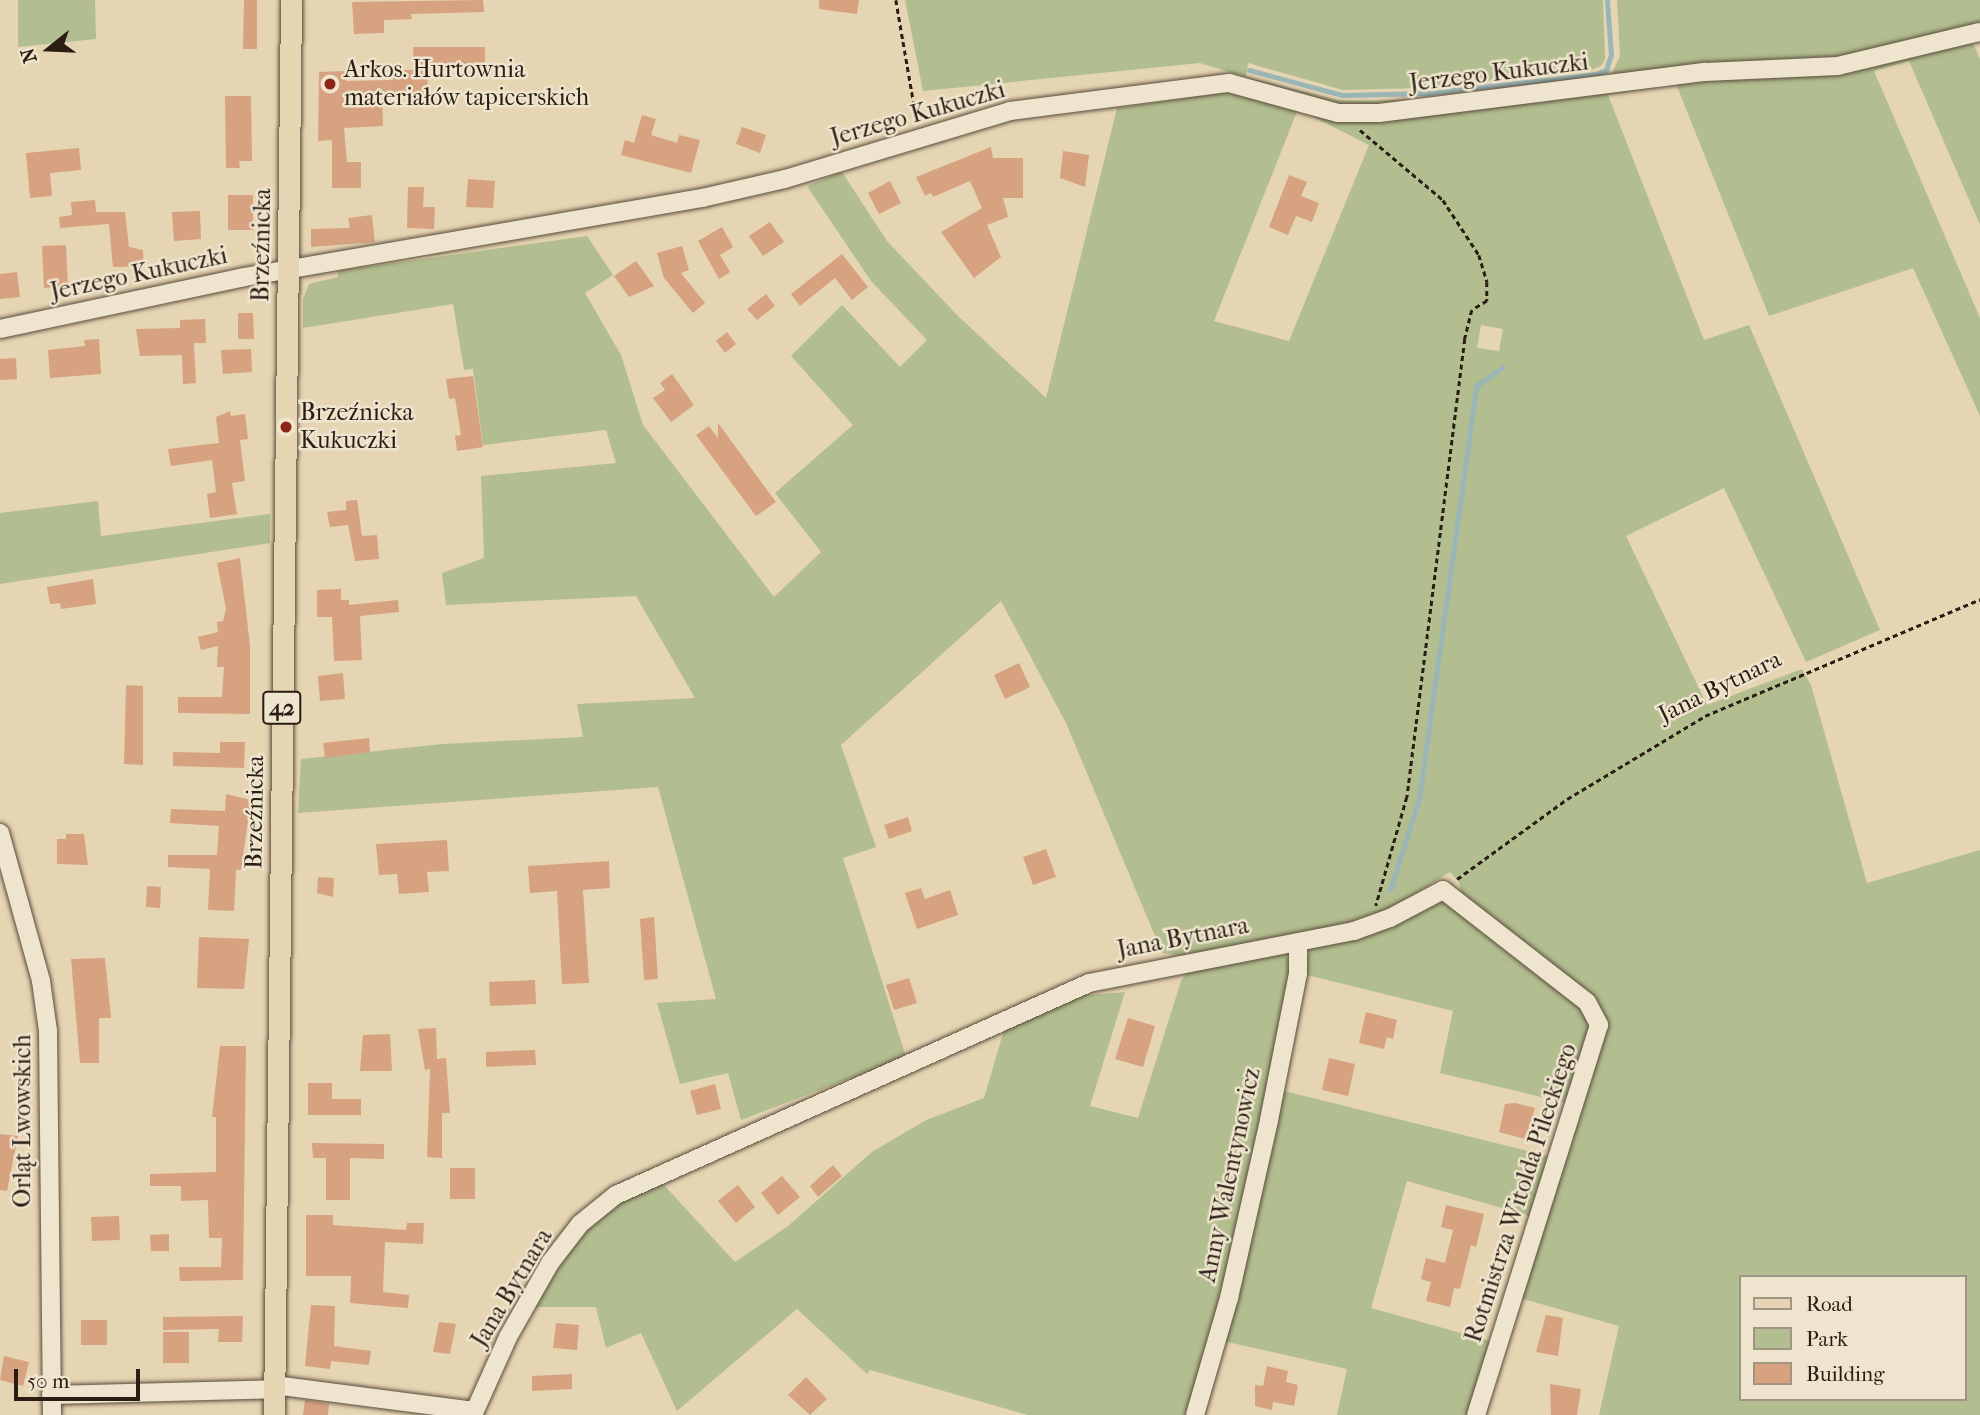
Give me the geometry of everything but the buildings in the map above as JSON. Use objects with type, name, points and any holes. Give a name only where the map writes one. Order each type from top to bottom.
[{"type":"main road","name":"Brzeźnicka","points":[[274,1415],[291,0]]},
{"type":"street","name":"Jerzego Kukuczki","points":[[0,328],[288,272],[702,198],[785,178],[920,135],[1010,111],[1229,83],[1338,113],[1439,107],[1705,72],[1838,66],[1980,32]]},
{"type":"street","name":"Orląt Lwowskich","points":[[0,833],[40,981],[48,1031],[52,1415]]},
{"type":"street","name":"Jana Bytnara","points":[[51,1395],[274,1387],[474,1413],[508,1337],[550,1263],[580,1224],[616,1195],[1089,983],[1372,926],[1443,890]]},
{"type":"street","name":"Rotmistrza Witolda Pileckiego","points":[[1443,890],[1587,1002],[1599,1025],[1476,1415]]},
{"type":"street","name":"Anny Walentynowicz","points":[[1195,1415],[1229,1298],[1269,1120],[1298,974],[1298,942]]},
{"type":"path","points":[[896,0],[920,135]]},
{"type":"path","points":[[1338,113],[1421,177],[1443,200],[1479,255],[1487,282],[1487,301],[1472,310],[1465,339],[1407,797],[1372,926]]},
{"type":"path","name":"Jana Bytnara","points":[[1443,890],[1567,799],[1705,716],[1980,599]]},
{"type":"green space","points":[[18,0],[95,0],[96,39],[18,47]]},
{"type":"green space","points":[[905,0],[1603,0],[1605,59],[1601,66],[1590,70],[1422,88],[1343,90],[1248,63],[1246,77],[1200,63],[923,91]]},
{"type":"green space","points":[[1617,0],[1980,0],[1980,39],[1972,41],[1980,59],[1980,225],[1909,61],[1874,71],[1980,318],[1980,416],[1913,268],[1769,316],[1676,84],[1608,95],[1704,340],[1749,325],[1880,630],[1806,662],[1724,488],[1626,536],[1707,705],[1802,669],[1811,685],[1867,883],[1980,850],[1980,1415],[1599,1415],[1619,1326],[1516,1297],[1604,1026],[1461,894],[1459,882],[1450,872],[1373,920],[1186,956],[1162,953],[1066,723],[1001,601],[841,745],[876,847],[843,858],[906,1057],[741,1120],[728,1073],[680,1084],[657,1003],[716,999],[658,787],[298,813],[301,759],[442,744],[583,737],[577,704],[695,698],[636,596],[446,605],[442,573],[484,558],[481,476],[616,463],[606,430],[483,445],[473,369],[464,370],[453,304],[303,328],[303,299],[309,284],[338,277],[338,271],[587,236],[613,275],[585,293],[621,355],[643,425],[774,597],[821,552],[775,493],[853,425],[791,356],[842,305],[900,367],[927,340],[871,281],[807,186],[842,172],[887,241],[958,316],[1046,398],[1117,108],[1241,90],[1246,77],[1338,100],[1364,101],[1426,99],[1603,78],[1612,73],[1620,56]],"holes":[[[1298,109],[1369,145],[1289,341],[1214,321]],[[1481,325],[1503,329],[1499,351],[1477,348]]]},
{"type":"green space","points":[[98,501],[101,536],[270,514],[270,543],[0,584],[0,513]]},
{"type":"green space","points":[[1441,900],[1585,1007],[1594,1030],[1571,1104],[1440,1073],[1453,1011],[1303,974],[1310,949]]},
{"type":"green space","points":[[1282,953],[1291,962],[1293,972],[1219,1314],[1185,1415],[1028,1415],[870,1370],[867,1374],[797,1309],[677,1411],[641,1333],[606,1348],[596,1307],[532,1307],[587,1227],[626,1199],[662,1183],[735,1262],[788,1226],[872,1152],[926,1120],[984,1098],[1004,1030],[1075,996],[1125,992],[1090,1106],[1138,1118],[1181,981],[1190,968]]},
{"type":"green space","points":[[1280,1090],[1552,1157],[1530,1216],[1407,1181],[1371,1308],[1490,1341],[1469,1415],[1337,1415],[1347,1369],[1223,1341]]},
{"type":"waterway","points":[[1249,70],[1342,95],[1429,93],[1596,74],[1606,70],[1611,55],[1607,0]]},
{"type":"waterway","points":[[1390,890],[1419,799],[1476,386],[1503,367]]},
{"type":"place","name":"Arkos. Hurtownia materiałów tapicerskich","points":[[330,84]]},
{"type":"place","name":"Brzeźnicka Kukuczki","points":[[286,427]]}]
